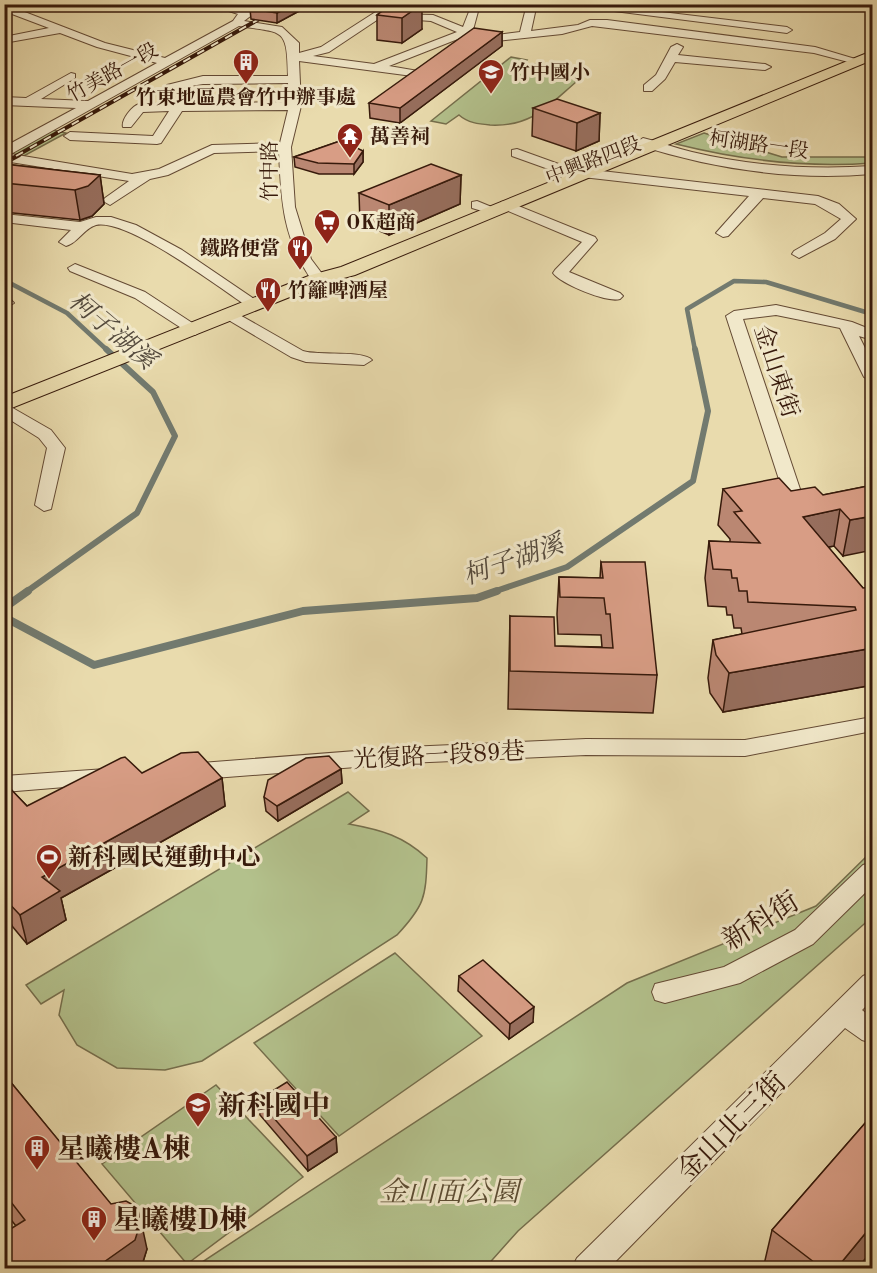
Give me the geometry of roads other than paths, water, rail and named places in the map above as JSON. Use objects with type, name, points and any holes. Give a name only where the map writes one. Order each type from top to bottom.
[{"type":"main road","name":"中興路四段","points":[[4,407],[318,279],[348,271],[573,172],[812,77],[873,48]]},
{"type":"main road","name":"中興路四段","points":[[851,59],[873,55]]},
{"type":"main road","name":"中興路四段","points":[[492,207],[573,172]]},
{"type":"street","points":[[94,4],[98,7],[109,4]]},
{"type":"street","points":[[213,4],[247,13]]},
{"type":"street","name":"竹美路一段","points":[[4,155],[169,63],[237,23],[261,4]]},
{"type":"street","points":[[294,50],[325,50],[396,4]]},
{"type":"street","points":[[564,4],[602,6],[787,30]]},
{"type":"street","points":[[374,68],[467,32],[476,6]]},
{"type":"street","points":[[375,18],[433,18],[467,32],[491,37],[581,28],[590,23],[602,6]]},
{"type":"street","points":[[4,8],[101,45],[169,63]]},
{"type":"street","points":[[525,35],[531,8]]},
{"type":"street","points":[[713,36],[733,8]]},
{"type":"street","points":[[375,18],[442,28]]},
{"type":"street","points":[[237,23],[278,29],[286,34],[294,50]]},
{"type":"street","points":[[590,23],[815,50],[851,59]]},
{"type":"street","points":[[4,40],[58,30]]},
{"type":"street","points":[[648,88],[661,77],[685,33]]},
{"type":"street","points":[[294,50],[374,68],[420,74]]},
{"type":"street","name":"竹中路","points":[[294,50],[295,106],[285,147],[288,207],[294,234],[304,259],[318,279]]},
{"type":"street","points":[[670,58],[765,67]]},
{"type":"street","points":[[28,102],[71,76]]},
{"type":"street","points":[[194,106],[173,85],[204,80],[294,79]]},
{"type":"street","points":[[4,101],[93,105]]},
{"type":"street","points":[[70,136],[157,140],[179,106]]},
{"type":"street","points":[[127,124],[139,108],[295,106]]},
{"type":"street","name":"柯湖路一段","points":[[648,144],[728,162],[819,172],[873,170]]},
{"type":"street","points":[[4,155],[126,178],[144,177],[163,172],[212,149],[285,147]]},
{"type":"street","points":[[517,153],[573,172],[758,195],[818,200],[834,207],[849,219],[830,236],[800,254]]},
{"type":"street","points":[[708,189],[728,162]]},
{"type":"street","points":[[66,242],[144,177]]},
{"type":"street","points":[[723,233],[758,195]]},
{"type":"street","points":[[492,207],[590,240],[560,273],[571,280],[615,296]]},
{"type":"street","points":[[103,211],[162,244],[255,305]]},
{"type":"street","points":[[4,218],[83,227]]},
{"type":"street","points":[[75,268],[140,295],[195,330]]},
{"type":"street","name":"金山東街","points":[[828,501],[795,501],[734,316],[776,310],[846,325],[873,335]]},
{"type":"street","points":[[231,315],[297,354],[312,359],[364,360]]},
{"type":"street","points":[[846,325],[873,377]]},
{"type":"street","points":[[4,407],[45,435],[56,448],[44,505]]},
{"type":"street","name":"光復路一段89巷","points":[[161,774],[407,755],[586,747],[744,748],[873,724]]},
{"type":"street","points":[[4,784],[126,776]]},
{"type":"street","name":"新科街","points":[[665,992],[731,976],[804,936],[873,871]]},
{"type":"street","name":"金山北三街","points":[[588,1269],[873,983]]},
{"type":"street","points":[[845,1013],[873,1032]]},
{"type":"waterway","name":"柯子湖溪","points":[[4,280],[67,313],[107,350]]},
{"type":"waterway","name":"柯子湖溪","points":[[695,350],[687,309],[734,281],[766,282],[872,314]]},
{"type":"waterway","name":"柯子湖溪","points":[[26,592],[137,513],[175,436],[153,392],[106,349]]},
{"type":"waterway","name":"柯子湖溪","points":[[493,592],[567,567],[693,481],[708,411],[695,349]]},
{"type":"waterway","name":"柯子湖溪","points":[[4,608],[28,591]]},
{"type":"waterway","name":"柯子湖溪","points":[[4,617],[94,665],[303,611],[477,598],[497,591]]},
{"type":"railway","points":[[16,156],[286,4]]},
{"type":"railway","points":[[4,163],[19,155]]},
{"type":"place","name":"竹東地區農會竹中辦事處","points":[[246,85]]},
{"type":"place","name":"竹中國小","points":[[491,95]]},
{"type":"place","name":"萬善祠","points":[[350,159]]},
{"type":"place","name":"OK超商","points":[[327,245]]},
{"type":"place","name":"鐵路便當","points":[[300,271]]},
{"type":"place","name":"竹籬啤酒屋","points":[[268,313]]},
{"type":"place","name":"新科國民運動中心","points":[[49,880]]},
{"type":"place","name":"新科國中","points":[[198,1128]]},
{"type":"place","name":"星曦樓A棟","points":[[37,1171]]},
{"type":"place","name":"星曦樓D棟","points":[[94,1242]]},
{"type":"park label","name":"金山面公園","points":[[449,1191]]}]
